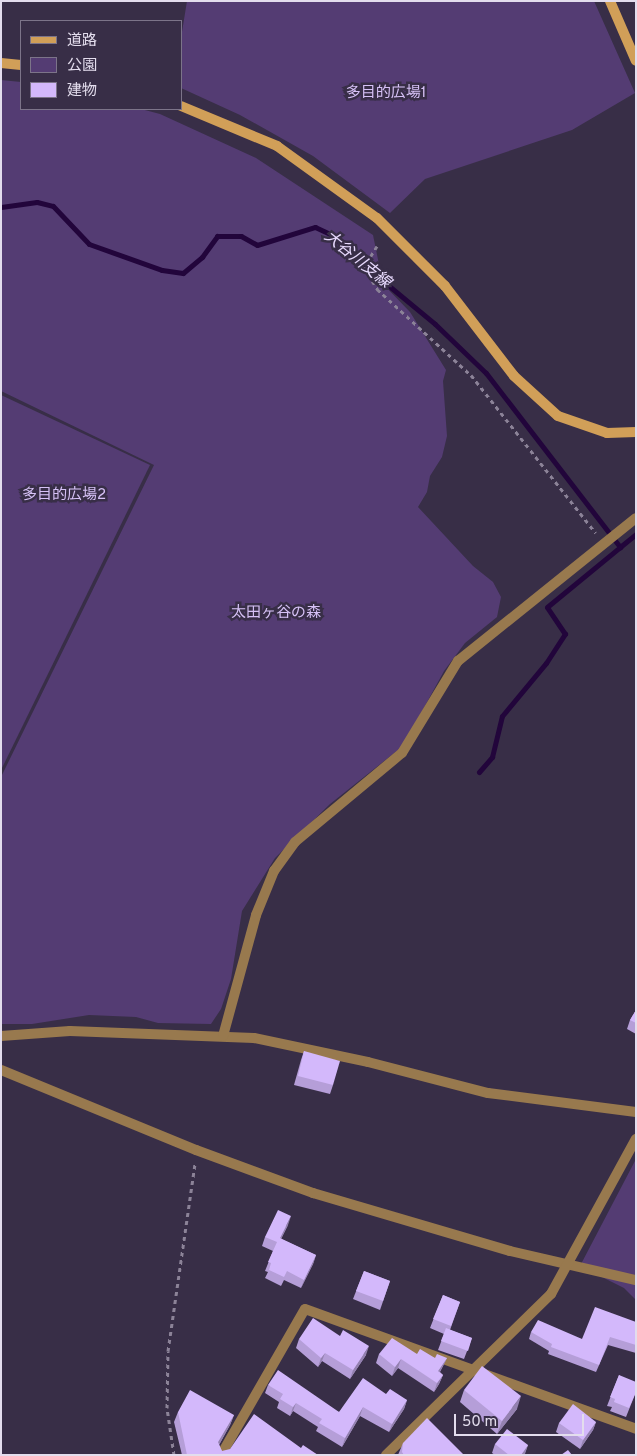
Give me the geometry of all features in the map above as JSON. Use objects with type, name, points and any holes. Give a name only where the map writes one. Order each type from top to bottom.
[{"type":"street","points":[[610,1],[636,61]]},
{"type":"street","points":[[1,63],[20,65]]},
{"type":"street","points":[[182,106],[277,146],[377,218],[445,286],[514,376],[558,416],[607,433],[636,432]]},
{"type":"street","points":[[223,1036],[256,915],[274,871],[295,842],[402,753],[458,661],[636,518]]},
{"type":"street","points":[[1,1036],[70,1031],[254,1038],[368,1062],[488,1094],[636,1112]]},
{"type":"street","points":[[1,1070],[196,1150],[313,1193],[426,1228],[566,1266],[636,1280]]},
{"type":"street","points":[[386,1455],[551,1294],[636,1139]]},
{"type":"street","points":[[221,1455],[305,1309],[636,1429]]},
{"type":"path","points":[[377,246],[364,267],[377,289],[471,375],[605,543]]},
{"type":"path","points":[[174,1455],[167,1408],[168,1351],[188,1231],[196,1150]]},
{"type":"green space","name":"多目的広場1","points":[[187,1],[594,1],[635,93],[572,130],[425,179],[390,213],[313,156],[240,115],[182,88],[182,32]]},
{"type":"green space","name":"太田ヶ谷の森","points":[[1,80],[20,82],[20,110],[145,110],[160,114],[256,158],[373,235],[383,284],[410,312],[446,370],[443,381],[447,436],[442,457],[430,476],[427,492],[418,507],[473,566],[493,582],[501,597],[497,617],[465,643],[444,671],[403,746],[330,804],[275,858],[242,911],[231,979],[221,1009],[211,1024],[158,1023],[136,1017],[89,1015],[32,1024],[1,1024],[1,777],[154,465],[1,391]]},
{"type":"green space","name":"多目的広場2","points":[[1,395],[150,465],[1,770]]},
{"type":"green space","points":[[636,1159],[636,1300],[624,1288],[580,1266]]},
{"type":"building","points":[[636,1010],[636,1023],[630,1020]]},
{"type":"building","points":[[304,1051],[340,1061],[333,1085],[298,1076]]},
{"type":"building","points":[[278,1210],[291,1216],[280,1238],[316,1255],[304,1280],[287,1271],[284,1277],[269,1270],[271,1263],[268,1262],[277,1242],[265,1237]]},
{"type":"building","points":[[364,1271],[390,1281],[383,1301],[356,1291]]},
{"type":"building","points":[[443,1295],[460,1302],[451,1326],[433,1319]]},
{"type":"building","points":[[595,1307],[636,1322],[636,1345],[610,1337],[599,1365],[551,1347],[552,1344],[531,1332],[538,1320],[582,1339]]},
{"type":"building","points":[[313,1318],[340,1336],[343,1330],[369,1346],[353,1370],[325,1353],[321,1358],[299,1339]]},
{"type":"building","points":[[446,1328],[472,1338],[468,1351],[441,1341]]},
{"type":"building","points":[[392,1338],[417,1354],[420,1349],[435,1358],[437,1354],[447,1358],[438,1371],[443,1375],[437,1383],[401,1359],[395,1367],[379,1354]]},
{"type":"building","points":[[482,1366],[521,1396],[502,1421],[464,1390]]},
{"type":"building","points":[[278,1370],[339,1412],[363,1378],[386,1394],[390,1389],[407,1400],[392,1424],[363,1407],[345,1438],[319,1423],[322,1419],[296,1403],[293,1407],[280,1399],[283,1394],[268,1385]]},
{"type":"building","points":[[619,1375],[636,1382],[636,1392],[629,1408],[614,1402],[615,1399],[610,1397]]},
{"type":"building","points":[[190,1390],[234,1415],[218,1442],[222,1451],[230,1449],[254,1414],[301,1448],[303,1445],[318,1455],[187,1455],[178,1412]]},
{"type":"building","points":[[573,1404],[596,1422],[583,1440],[559,1423]]},
{"type":"building","points":[[427,1418],[464,1455],[404,1455],[402,1452],[403,1443]]},
{"type":"building","points":[[507,1429],[528,1445],[521,1455],[509,1455],[495,1444]]},
{"type":"building","points":[[568,1450],[572,1455],[561,1455]]},
{"type":"waterway","name":"大谷川支線","points":[[1,207],[37,202],[53,206],[89,244],[162,270],[183,273],[202,257],[217,236],[241,236],[257,245],[315,227],[332,235],[354,257],[435,324],[486,373],[620,547],[636,534]]},
{"type":"waterway","points":[[479,772],[492,757],[502,716],[546,663],[565,634],[547,607],[620,547]]}]
